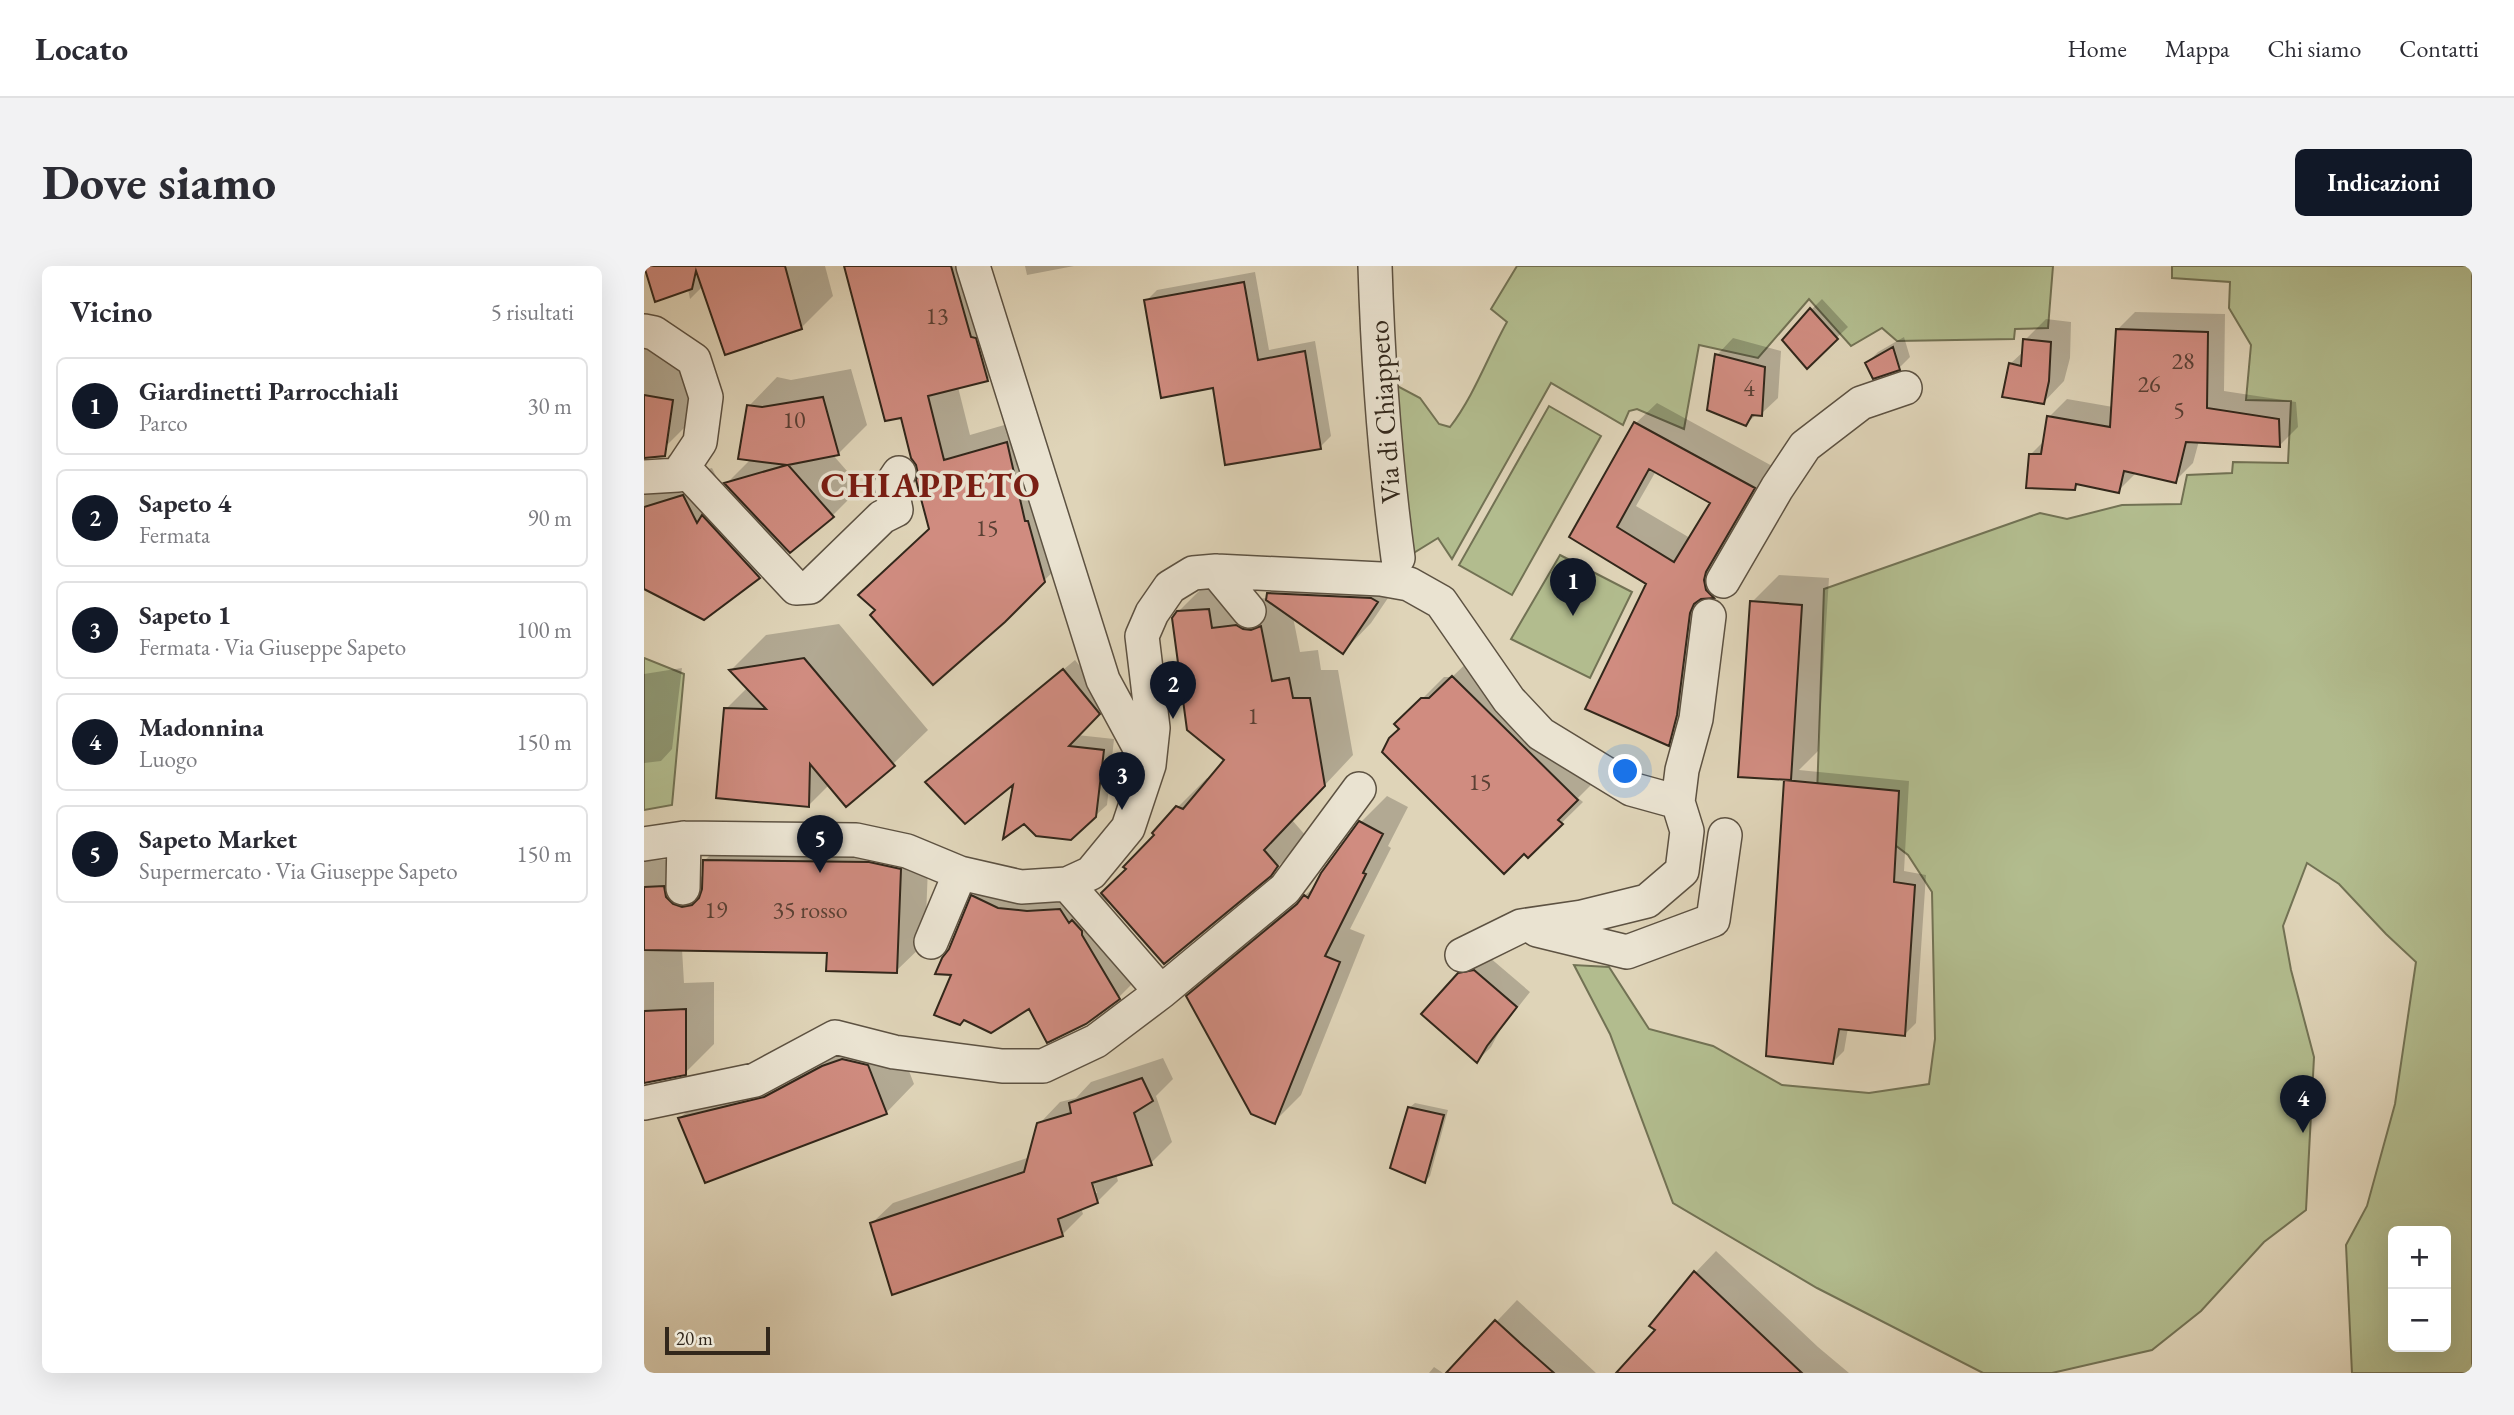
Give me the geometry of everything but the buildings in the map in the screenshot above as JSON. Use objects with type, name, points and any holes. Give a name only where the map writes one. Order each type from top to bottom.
[{"type":"street","points":[[972,266],[1103,680],[1149,765]]},
{"type":"street","name":"Via di Chiappeto","points":[[1375,266],[1378,351],[1388,482],[1398,558]]},
{"type":"street","points":[[644,331],[654,333],[694,360],[706,397],[701,442],[678,475],[644,477]]},
{"type":"street","points":[[1723,581],[1777,488],[1805,446],[1861,403],[1905,388]]},
{"type":"street","points":[[683,467],[796,588],[810,587],[882,517],[896,510],[891,485],[899,473]]},
{"type":"street","points":[[1216,572],[1248,611]]},
{"type":"street","points":[[644,844],[684,838],[856,840],[907,851],[960,873],[1021,887],[1067,884],[1091,873],[1128,828],[1149,765],[1153,728],[1142,636],[1152,614],[1170,587],[1193,573],[1216,572],[1381,579],[1409,584],[1441,602],[1509,701],[1541,734],[1631,789],[1678,802]]},
{"type":"street","points":[[1462,955],[1521,926],[1582,917],[1647,901],[1682,871],[1687,831],[1678,802],[1682,770],[1696,719],[1709,616]]},
{"type":"street","points":[[644,1103],[755,1080],[835,1037],[894,1052],[1002,1066],[1043,1066],[1096,1041],[1161,992],[1284,889],[1359,789]]},
{"type":"street","points":[[1521,926],[1627,952],[1713,920],[1726,835]]},
{"type":"street","points":[[683,888],[684,838]]},
{"type":"street","points":[[931,942],[960,873]]},
{"type":"street","points":[[1067,884],[1161,992]]},
{"type":"green space","points":[[1517,266],[2053,266],[2048,328],[2015,329],[2014,339],[1897,341],[1882,328],[1851,346],[1809,299],[1758,358],[1699,345],[1684,429],[1637,409],[1629,411],[1623,425],[1551,383],[1452,559],[1438,538],[1407,557],[1388,381],[1420,398],[1439,424],[1450,427],[1474,389],[1507,322],[1491,309]]},
{"type":"green space","points":[[2172,266],[2472,266],[2472,1373],[2352,1373],[2346,1245],[2367,1206],[2395,1104],[2416,962],[2339,884],[2307,863],[2283,926],[2291,970],[2314,1057],[2306,1210],[2264,1242],[2201,1311],[2152,1350],[2052,1373],[1983,1373],[1817,1288],[1673,1203],[1610,1034],[1574,965],[1609,967],[1649,1029],[1713,1046],[1782,1085],[1869,1093],[1929,1084],[1935,1039],[1932,892],[1908,855],[1865,822],[1816,826],[1824,589],[2040,513],[2067,519],[2122,505],[2181,504],[2187,475],[2232,473],[2233,462],[2288,463],[2291,401],[2246,400],[2251,345],[2229,308],[2230,282],[2172,278]]},
{"type":"green space","points":[[1549,406],[1601,436],[1512,595],[1459,565]]},
{"type":"green space","points":[[1560,555],[1632,592],[1590,678],[1511,639]]},
{"type":"green space","points":[[644,658],[684,674],[672,805],[644,810]]},
{"type":"place","name":"Giardinetti Parrocchiali","points":[[1573,616]]},
{"type":"place","name":"Sapeto 4","points":[[1173,719]]},
{"type":"place","name":"Sapeto 1","points":[[1122,810]]},
{"type":"place","name":"Sapeto Market","points":[[820,873]]},
{"type":"place","name":"Madonnina","points":[[2303,1133]]},
{"type":"district","name":"CHIAPPETO","points":[[931,485]]}]
